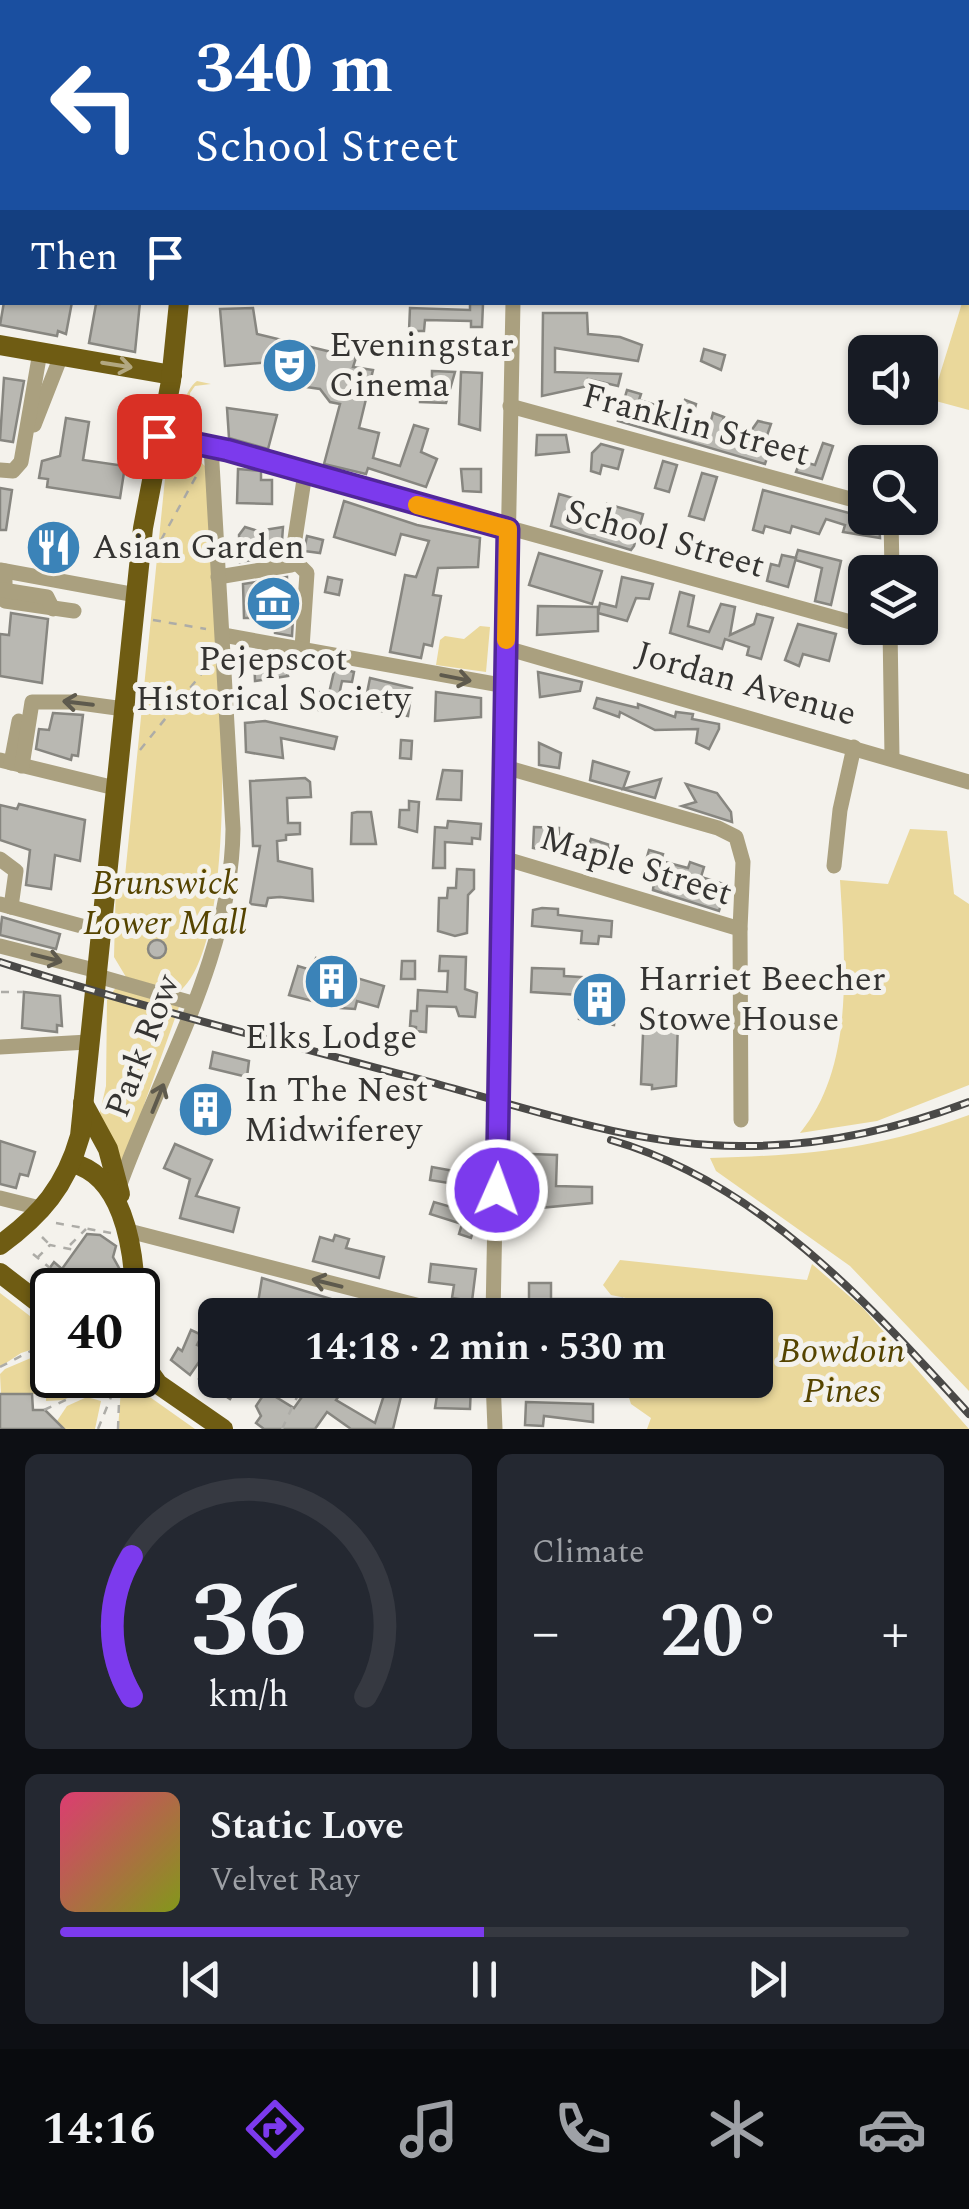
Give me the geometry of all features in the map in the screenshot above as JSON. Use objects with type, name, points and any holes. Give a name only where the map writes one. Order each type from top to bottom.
[{"type":"main road","points":[[0,1245],[50,1216],[72,1163],[83,1103],[139,571],[152,534],[149,486],[172,374],[179,305]]},
{"type":"main road","points":[[0,345],[172,374]]},
{"type":"main road","points":[[83,1103],[108,1149],[119,1187],[119,1232]]},
{"type":"main road","points":[[72,1163],[104,1178],[129,1268]]},
{"type":"main road","points":[[0,1273],[30,1296]]},
{"type":"main road","points":[[160,1385],[223,1429]]},
{"type":"street","points":[[494,1298],[501,1086],[513,305]]},
{"type":"street","points":[[0,470],[13,471],[20,462],[50,354]]},
{"type":"street","name":"Franklin Street","points":[[510,406],[848,498]]},
{"type":"street","name":"School Street","points":[[159,436],[211,446],[848,622]]},
{"type":"street","name":"Park Row","points":[[119,1187],[219,932],[233,858],[216,632],[218,576],[211,446]]},
{"type":"street","points":[[302,648],[307,572],[294,560],[294,527],[305,473]]},
{"type":"street","points":[[218,576],[282,569],[294,560]]},
{"type":"street","points":[[74,612],[11,604],[3,590],[3,570],[136,595]]},
{"type":"street","points":[[216,632],[506,686]]},
{"type":"street","points":[[890,645],[892,758]]},
{"type":"street","name":"Jordan Avenue","points":[[506,648],[969,782]]},
{"type":"street","points":[[11,763],[32,702],[54,700],[124,709]]},
{"type":"street","points":[[11,763],[23,702]]},
{"type":"street","points":[[834,866],[840,810],[854,747]]},
{"type":"street","points":[[11,763],[116,782]]},
{"type":"street","points":[[505,767],[682,817],[736,837],[742,862],[740,929]]},
{"type":"street","name":"Maple Street","points":[[503,858],[740,929],[741,1120]]},
{"type":"street","points":[[0,859],[16,871],[6,906],[100,931]]},
{"type":"street","points":[[0,946],[192,1003]]},
{"type":"street","points":[[0,1047],[88,1042]]},
{"type":"street","points":[[0,1198],[50,1216]]},
{"type":"street","points":[[119,1232],[386,1298]]},
{"type":"street","points":[[494,1398],[495,1429]]},
{"type":"path","points":[[152,534],[201,468]]},
{"type":"path","points":[[153,620],[216,632]]},
{"type":"path","points":[[140,750],[212,662]]},
{"type":"path","points":[[2,992],[23,992]]},
{"type":"path","points":[[50,1216],[88,1228],[119,1232]]},
{"type":"path","points":[[68,1246],[88,1228]]},
{"type":"path","points":[[42,1236],[50,1245],[75,1250]]},
{"type":"path","points":[[37,1258],[50,1245]]},
{"type":"path","points":[[33,1254],[50,1268]]},
{"type":"path","points":[[0,1367],[30,1351]]},
{"type":"path","points":[[98,1429],[120,1375],[118,1429]]},
{"type":"path","points":[[44,1410],[70,1398]]},
{"type":"path","points":[[282,1429],[297,1398]]},
{"type":"green space","points":[[961,305],[969,305],[969,410],[938,402],[938,381]]},
{"type":"green space","points":[[197,381],[211,384],[195,386],[190,393],[192,430],[187,434],[182,422],[183,406],[188,392]]},
{"type":"green space","name":"Brunswick Lower Mall","points":[[192,454],[206,467],[219,660],[221,825],[215,898],[201,956],[179,992],[126,977],[114,957],[116,880],[125,876],[166,469],[174,455]]},
{"type":"green space","points":[[480,626],[490,627],[486,672],[436,665],[440,640],[445,636],[464,639]]},
{"type":"green space","points":[[910,829],[947,831],[954,894],[969,904],[969,1085],[877,1121],[800,1133],[818,1107],[838,1046],[844,979],[840,880],[888,884]]},
{"type":"green space","name":"Brunswick Lower Mall","points":[[117,986],[179,1007],[144,1105],[145,1120],[122,1165],[99,1116],[106,1086],[107,1000]]},
{"type":"green space","points":[[969,1115],[969,1391],[850,1266],[716,1171],[710,1158],[779,1155],[872,1143]]},
{"type":"green space","name":"Bowdoin Pines","points":[[620,1260],[807,1280],[812,1264],[863,1308],[969,1429],[647,1429],[651,1418],[631,1404],[629,1398],[773,1398],[773,1298],[626,1298],[611,1295],[603,1285]]},
{"type":"green space","points":[[0,1293],[30,1316],[30,1350],[0,1367]]},
{"type":"green space","points":[[30,1358],[30,1394],[1,1394],[0,1374]]},
{"type":"green space","points":[[85,1398],[101,1401],[95,1429],[64,1429],[57,1421],[67,1406]]},
{"type":"green space","points":[[120,1398],[151,1398],[195,1429],[118,1429]]},
{"type":"building","points":[[3,305],[71,305],[66,334],[58,331],[57,336],[0,325]]},
{"type":"building","points":[[96,305],[140,305],[135,352],[89,343]]},
{"type":"building","points":[[470,305],[483,305],[482,327],[471,327],[471,321],[425,320],[424,331],[409,331],[410,308],[470,310]]},
{"type":"building","points":[[253,308],[257,334],[356,358],[353,367],[373,370],[359,428],[379,433],[373,458],[400,466],[414,425],[428,429],[421,452],[437,459],[426,487],[368,468],[366,474],[324,464],[340,404],[330,402],[320,389],[271,382],[270,362],[225,366],[220,309]]},
{"type":"building","points":[[543,313],[587,313],[588,334],[620,337],[642,345],[638,361],[555,348],[555,372],[621,374],[618,386],[588,379],[588,386],[542,396]]},
{"type":"building","points":[[704,349],[725,355],[721,370],[701,361]]},
{"type":"building","points":[[432,371],[455,372],[446,403],[420,402],[420,387],[432,387]]},
{"type":"building","points":[[461,372],[482,373],[480,430],[459,424]]},
{"type":"building","points":[[4,378],[24,381],[13,442],[0,440]]},
{"type":"building","points":[[627,390],[641,394],[639,400],[682,413],[685,400],[696,404],[692,419],[710,424],[713,413],[724,417],[722,422],[751,431],[758,421],[771,424],[763,447],[769,452],[765,464],[618,421]]},
{"type":"building","points":[[227,408],[277,415],[268,449],[229,438]]},
{"type":"building","points":[[66,418],[89,422],[83,460],[125,466],[120,498],[47,487],[48,479],[39,478],[42,461],[60,456]]},
{"type":"building","points":[[537,435],[566,435],[569,452],[536,455]]},
{"type":"building","points":[[823,443],[833,446],[822,479],[796,472],[800,461],[815,465]]},
{"type":"building","points":[[601,444],[623,450],[618,469],[602,465],[600,474],[591,471],[592,453]]},
{"type":"building","points":[[663,461],[677,465],[669,492],[655,488]]},
{"type":"building","points":[[238,469],[261,471],[261,480],[272,480],[272,504],[237,503]]},
{"type":"building","points":[[461,469],[481,469],[481,492],[463,491]]},
{"type":"building","points":[[702,473],[717,477],[704,520],[689,516]]},
{"type":"building","points":[[0,488],[12,490],[6,530],[0,530]]},
{"type":"building","points":[[763,490],[848,513],[848,533],[843,532],[845,525],[826,519],[819,534],[792,526],[790,533],[765,526],[763,533],[753,530]]},
{"type":"building","points":[[559,494],[580,500],[575,518],[595,524],[597,518],[603,520],[607,504],[643,514],[634,546],[631,550],[551,526]]},
{"type":"building","points":[[344,501],[417,525],[480,538],[478,567],[438,568],[433,595],[441,596],[432,646],[424,644],[421,658],[390,652],[405,575],[416,577],[429,541],[401,534],[395,555],[334,537]]},
{"type":"building","points":[[245,527],[258,531],[283,527],[281,555],[240,562],[239,535]]},
{"type":"building","name":"Asian Garden","points":[[38,535],[71,538],[67,566],[36,560]]},
{"type":"building","points":[[307,536],[323,540],[320,553],[304,551]]},
{"type":"building","points":[[798,550],[841,561],[831,605],[815,601],[822,568],[795,560]]},
{"type":"building","points":[[539,553],[602,571],[592,604],[529,585]]},
{"type":"building","points":[[782,555],[796,558],[788,587],[767,581],[771,564],[779,566]]},
{"type":"building","points":[[287,577],[287,598],[294,599],[292,636],[275,633],[274,618],[244,618],[243,584]]},
{"type":"building","points":[[328,577],[342,580],[339,595],[325,592]]},
{"type":"building","points":[[622,577],[653,584],[649,599],[636,598],[627,621],[598,613],[600,603],[616,607]]},
{"type":"building","points":[[680,592],[694,596],[688,626],[709,632],[721,604],[735,607],[730,635],[754,624],[757,614],[773,618],[761,659],[747,655],[749,647],[725,639],[722,649],[670,633]]},
{"type":"building","points":[[538,606],[598,607],[598,631],[537,635]]},
{"type":"building","points":[[11,613],[48,619],[42,683],[0,676],[0,634],[9,635]]},
{"type":"building","points":[[798,624],[836,634],[829,661],[803,654],[799,666],[785,660]]},
{"type":"building","points":[[254,656],[282,657],[288,676],[255,681]]},
{"type":"building","points":[[335,667],[354,672],[352,682],[342,681],[339,695],[329,693]]},
{"type":"building","points":[[538,672],[582,682],[580,691],[540,697]]},
{"type":"building","points":[[370,678],[412,688],[408,716],[364,708]]},
{"type":"building","points":[[315,691],[326,694],[322,711],[311,708]]},
{"type":"building","points":[[436,692],[481,698],[481,717],[435,721]]},
{"type":"building","points":[[597,698],[638,708],[638,704],[675,717],[676,712],[693,714],[692,719],[719,724],[719,729],[709,749],[696,743],[698,729],[655,730],[620,712],[619,717],[594,708]]},
{"type":"building","points":[[53,713],[83,715],[78,756],[72,755],[71,760],[36,749],[39,729],[49,730]]},
{"type":"building","points":[[265,721],[337,737],[334,749],[281,738],[283,758],[246,752],[245,723]]},
{"type":"building","points":[[401,740],[412,741],[411,759],[400,758]]},
{"type":"building","points":[[539,743],[561,753],[559,768],[539,765]]},
{"type":"building","points":[[593,761],[629,772],[623,789],[661,779],[655,798],[590,780]]},
{"type":"building","points":[[443,770],[462,771],[461,800],[437,799]]},
{"type":"building","points":[[305,778],[310,782],[311,797],[287,798],[288,823],[300,823],[300,834],[286,835],[286,840],[277,841],[278,861],[312,869],[313,901],[280,897],[268,898],[266,906],[250,904],[260,846],[253,846],[250,781]]},
{"type":"building","points":[[686,784],[717,793],[731,812],[732,822],[682,806],[696,802]]},
{"type":"building","points":[[409,801],[419,802],[417,832],[399,827],[400,810],[409,810]]},
{"type":"building","points":[[19,804],[85,820],[80,861],[55,855],[51,889],[26,885],[30,850],[0,840],[0,805],[17,809]]},
{"type":"building","points":[[371,812],[376,844],[351,844],[352,813]]},
{"type":"building","points":[[448,821],[481,824],[480,839],[472,838],[472,844],[445,842],[445,868],[433,868],[435,827],[447,828]]},
{"type":"building","points":[[534,827],[559,828],[558,853],[533,848]]},
{"type":"building","points":[[591,839],[610,845],[604,864],[585,857]]},
{"type":"building","points":[[649,850],[663,854],[661,861],[688,868],[690,862],[704,867],[701,877],[727,885],[719,911],[653,890],[655,867],[645,864]]},
{"type":"building","points":[[457,869],[474,870],[474,889],[468,895],[467,933],[455,936],[438,931],[439,898],[447,898],[448,888],[456,888]]},
{"type":"building","points":[[558,909],[558,915],[612,921],[611,937],[599,936],[598,944],[581,943],[582,931],[532,926],[533,910]]},
{"type":"building","points":[[2,917],[60,934],[56,949],[0,935]]},
{"type":"building","points":[[157,940],[166,949],[157,958],[148,949]]},
{"type":"building","points":[[440,956],[466,957],[465,989],[477,993],[475,1017],[459,1016],[456,1007],[427,1006],[426,1032],[416,1031],[416,1027],[410,1026],[411,1011],[417,1011],[418,990],[447,992],[448,971],[439,971]]},
{"type":"building","name":"Elks Lodge","points":[[316,958],[328,961],[326,969],[384,986],[378,1007],[357,1001],[355,1009],[340,1008],[289,995],[298,966],[311,970]]},
{"type":"building","points":[[402,961],[415,961],[415,979],[401,979]]},
{"type":"building","name":"Harriet Beecher Stowe House","points":[[532,968],[564,969],[564,976],[596,978],[596,984],[618,989],[614,1025],[579,1019],[580,995],[531,992]]},
{"type":"building","points":[[24,992],[60,996],[62,1026],[57,1025],[57,1032],[22,1028]]},
{"type":"building","points":[[666,1009],[670,1019],[678,1020],[676,1086],[652,1089],[652,1085],[641,1084],[644,1010]]},
{"type":"building","points":[[213,1052],[249,1061],[247,1077],[210,1068]]},
{"type":"building","name":"In The Nest Midwiferey","points":[[197,1098],[218,1105],[213,1123],[192,1116]]},
{"type":"building","points":[[0,1141],[35,1152],[28,1176],[20,1174],[16,1188],[0,1184]]},
{"type":"building","points":[[175,1144],[212,1160],[196,1196],[239,1208],[233,1232],[180,1218],[190,1179],[164,1168]]},
{"type":"building","points":[[531,1154],[557,1155],[556,1186],[592,1187],[592,1203],[528,1209]]},
{"type":"building","points":[[432,1167],[476,1175],[469,1213],[478,1215],[471,1238],[459,1234],[462,1224],[430,1214],[434,1202],[451,1207],[455,1184],[430,1180]]},
{"type":"building","points":[[87,1234],[100,1235],[116,1246],[113,1257],[119,1268],[63,1268]]},
{"type":"building","points":[[335,1235],[349,1239],[346,1248],[384,1257],[379,1278],[313,1261],[320,1237],[333,1241]]},
{"type":"building","points":[[431,1264],[476,1269],[472,1298],[452,1298],[454,1285],[429,1282]]},
{"type":"building","points":[[262,1278],[328,1298],[259,1298]]},
{"type":"building","points":[[529,1283],[551,1283],[551,1298],[529,1298]]},
{"type":"building","points":[[191,1330],[198,1333],[198,1363],[190,1375],[171,1360],[178,1348],[182,1351]]},
{"type":"building","points":[[0,1394],[30,1394],[33,1410],[45,1410],[64,1429],[0,1429]]},
{"type":"building","points":[[261,1398],[278,1398],[294,1408],[301,1398],[337,1398],[375,1423],[383,1398],[401,1398],[393,1429],[351,1429],[327,1412],[315,1429],[264,1429],[256,1423],[261,1416],[256,1406]]},
{"type":"building","points":[[437,1398],[470,1398],[470,1409],[435,1408]]},
{"type":"building","points":[[526,1402],[593,1404],[593,1422],[544,1416],[543,1426],[525,1425]]},
{"type":"railway","points":[[0,962],[160,1010],[544,1114],[661,1140],[740,1146],[828,1140],[913,1121],[969,1102]]},
{"type":"railway","points":[[611,1140],[716,1185],[763,1216],[851,1290],[969,1414]]},
{"type":"slow traffic","points":[[417,505],[508,529],[506,640]]},
{"type":"place","name":"Eveningstar Cinema","points":[[290,365]]},
{"type":"place","name":"Asian Garden","points":[[53,547]]},
{"type":"place","name":"Pejepscot Historical Society","points":[[273,603]]},
{"type":"place","name":"Elks Lodge","points":[[331,981]]},
{"type":"place","name":"Harriet Beecher Stowe House","points":[[599,999]]},
{"type":"place","name":"In The Nest Midwiferey","points":[[205,1110]]},
{"type":"route","points":[[159,436],[227,450],[508,529],[497,1190]]}]
